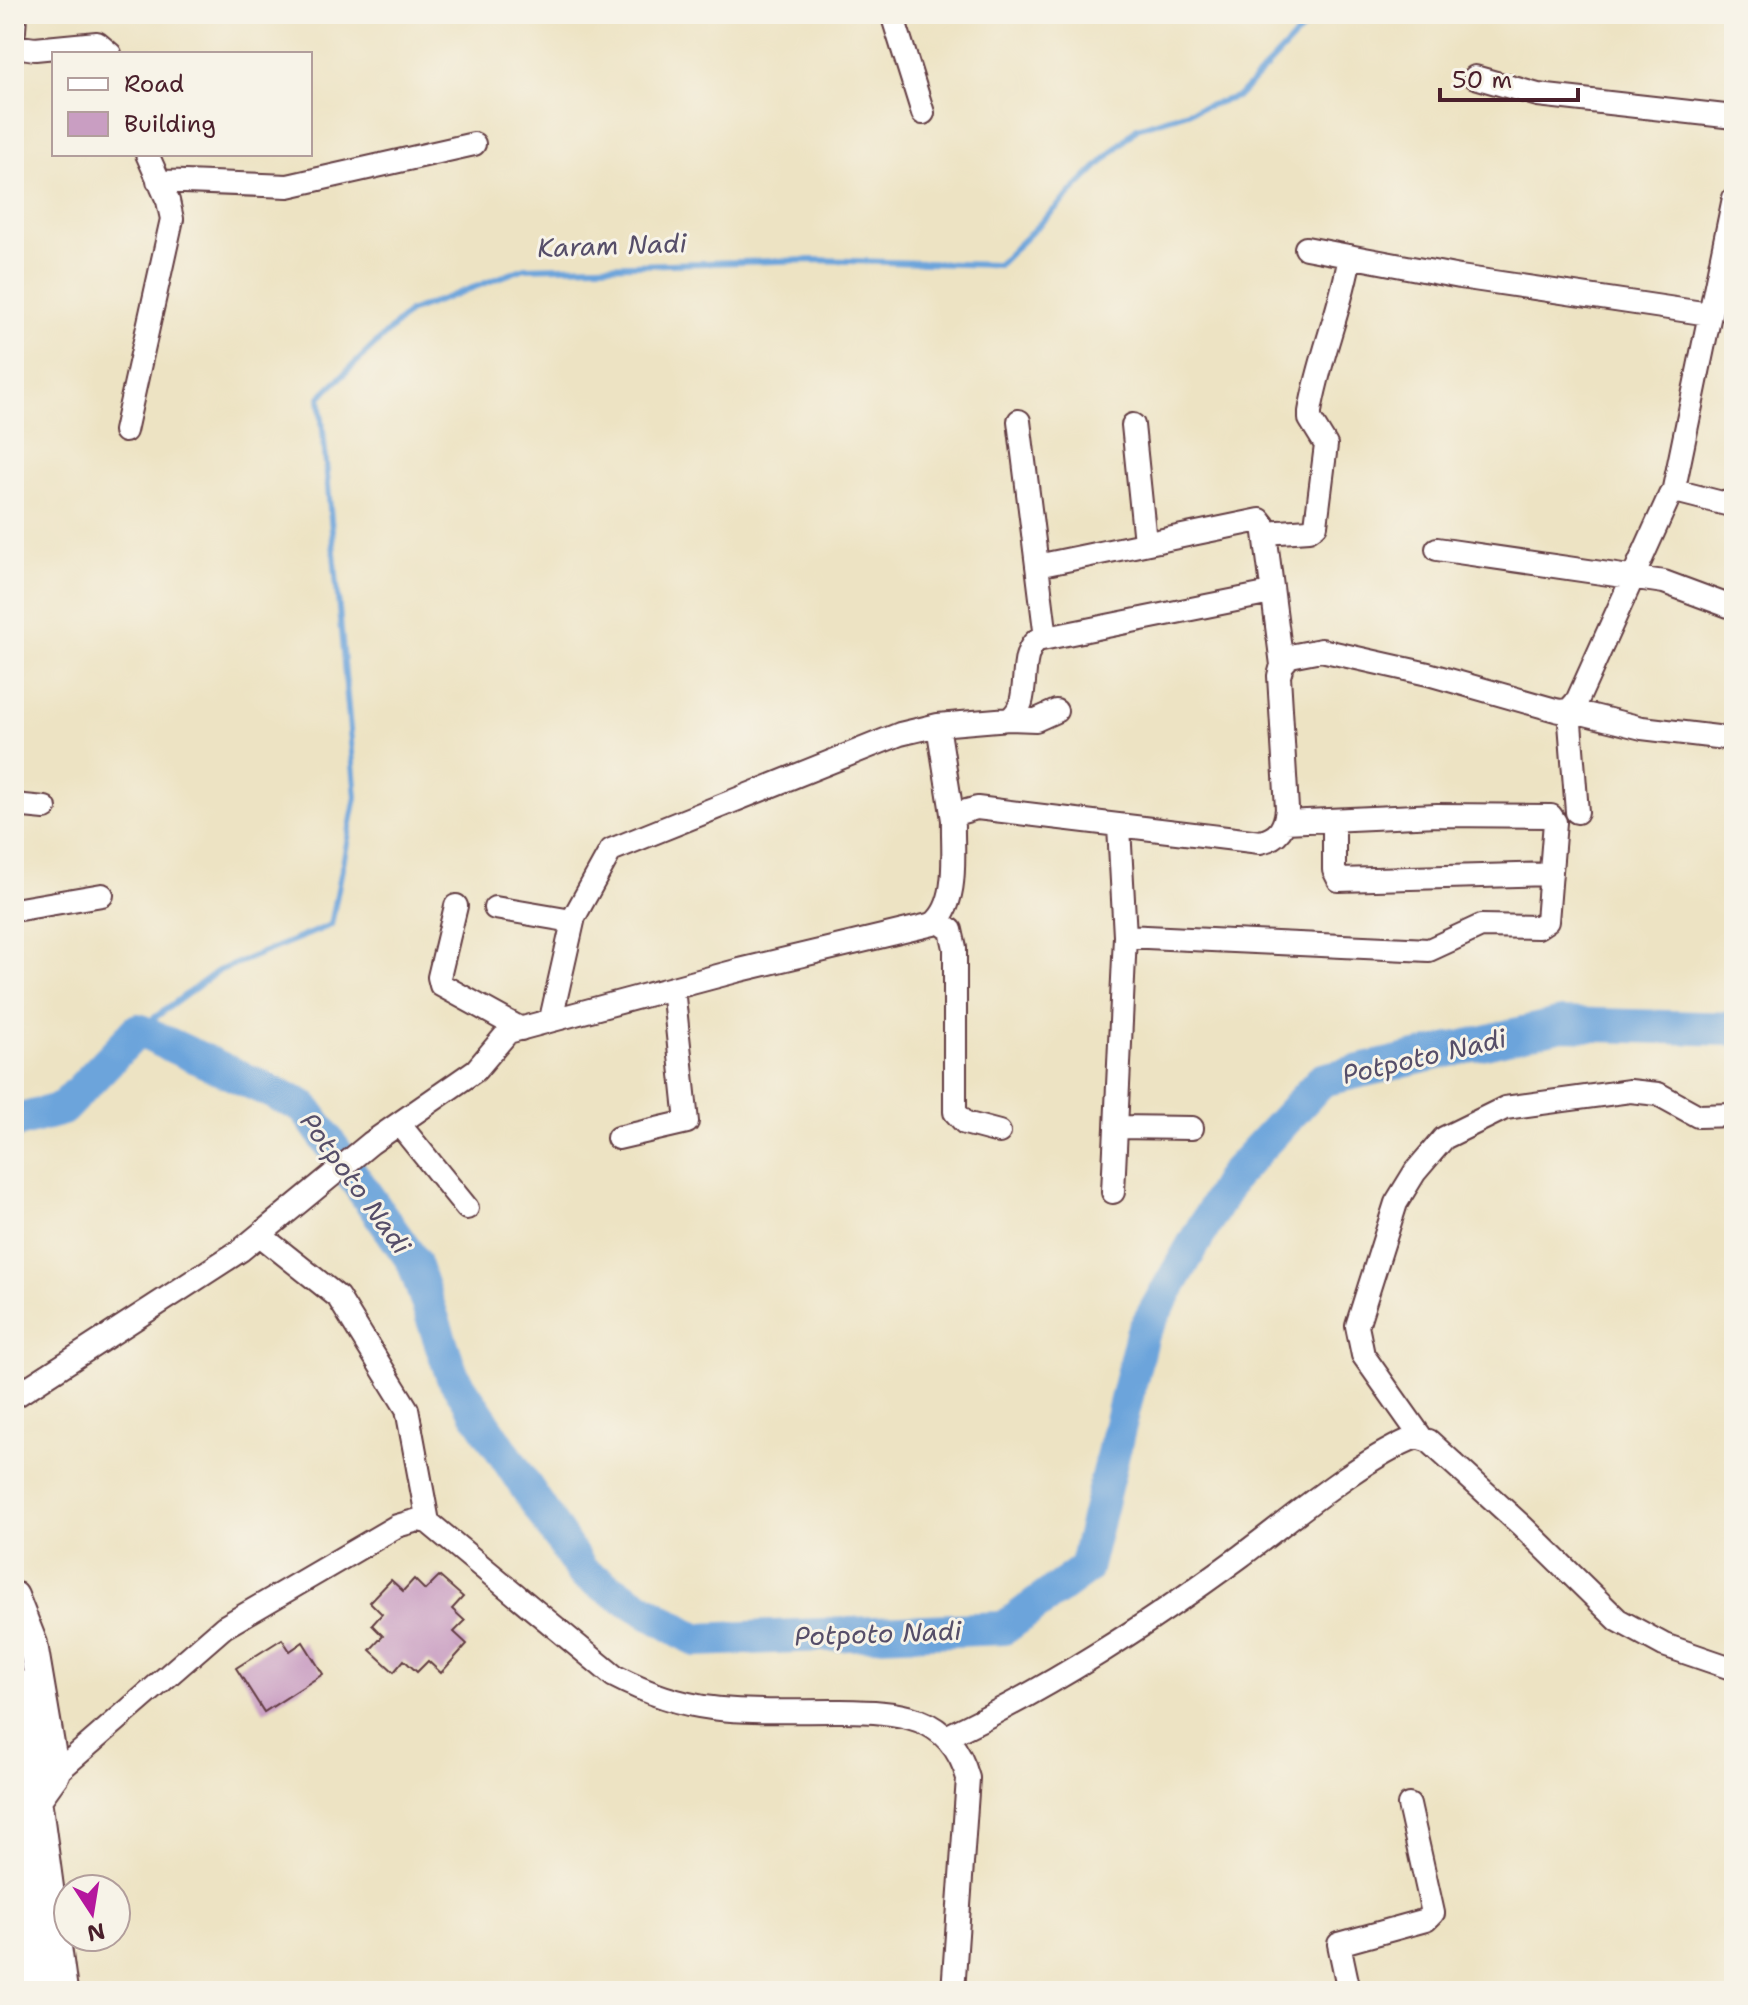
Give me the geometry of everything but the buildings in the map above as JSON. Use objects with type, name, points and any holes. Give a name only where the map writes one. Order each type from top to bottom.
[{"type":"main road","points":[[14,1596],[33,1644],[55,1774],[28,1804]]},
{"type":"main road","points":[[14,1682],[28,1804],[63,1991]]},
{"type":"main road","points":[[14,1772],[28,1804],[31,1978]]},
{"type":"street","points":[[14,31],[15,14]]},
{"type":"street","points":[[892,14],[923,113]]},
{"type":"street","points":[[14,46],[35,49],[97,43],[108,52]]},
{"type":"street","points":[[1475,77],[1538,95],[1734,117]]},
{"type":"street","points":[[158,181],[288,186],[474,144]]},
{"type":"street","points":[[125,431],[172,219],[168,201],[148,156]]},
{"type":"street","points":[[1577,812],[1569,710],[1577,701],[1673,493],[1734,198]]},
{"type":"street","points":[[1306,248],[1460,277],[1709,314]]},
{"type":"street","points":[[1265,533],[1309,530],[1316,525],[1326,445],[1310,419],[1310,412],[1319,361],[1340,306],[1350,256]]},
{"type":"street","points":[[1019,421],[1046,638]]},
{"type":"street","points":[[1133,425],[1145,542]]},
{"type":"street","points":[[1673,493],[1734,506]]},
{"type":"street","points":[[953,820],[959,813],[977,808],[1260,842],[1280,833],[1285,822],[1279,676],[1282,665],[1262,522],[1255,520],[1037,566]]},
{"type":"street","points":[[1437,549],[1664,582],[1734,608]]},
{"type":"street","points":[[1009,719],[1019,710],[1030,646],[1046,638],[1271,593]]},
{"type":"street","points":[[1282,665],[1290,656],[1321,650],[1428,674],[1559,711],[1569,710],[1642,728],[1734,739]]},
{"type":"street","points":[[551,1019],[572,921],[602,860],[618,846],[886,739],[938,725],[1036,720],[1056,711]]},
{"type":"street","points":[[14,1397],[260,1235],[371,1143],[476,1070],[504,1035],[551,1019],[929,926],[938,921],[949,898],[953,820],[938,725]]},
{"type":"street","points":[[14,805],[45,808]]},
{"type":"street","points":[[1125,936],[1429,950],[1481,926],[1545,925],[1556,869],[1555,822],[1549,815],[1285,822]]},
{"type":"street","points":[[1334,820],[1334,870],[1338,880],[1556,869]]},
{"type":"street","points":[[1113,1192],[1125,936],[1119,827]]},
{"type":"street","points":[[14,910],[102,895]]},
{"type":"street","points":[[456,906],[439,981],[521,1029]]},
{"type":"street","points":[[495,908],[572,921]]},
{"type":"street","points":[[938,921],[951,930],[955,948],[955,1112],[965,1123],[999,1132]]},
{"type":"street","points":[[618,1138],[684,1125],[688,1119],[673,988]]},
{"type":"street","points":[[1734,1115],[1698,1116],[1658,1094],[1630,1091],[1505,1108],[1444,1138],[1415,1172],[1396,1203],[1357,1326],[1363,1355],[1417,1437],[1522,1526],[1618,1620],[1664,1645],[1734,1669]]},
{"type":"street","points":[[399,1124],[467,1208]]},
{"type":"street","points":[[1117,1127],[1192,1128]]},
{"type":"street","points":[[260,1235],[338,1297],[407,1409],[428,1522]]},
{"type":"street","points":[[946,1737],[1078,1668],[1391,1451],[1417,1437]]},
{"type":"street","points":[[55,1774],[224,1627],[397,1526],[418,1520],[428,1522],[614,1676],[637,1688],[664,1699],[713,1708],[887,1710],[922,1721],[946,1737],[965,1767],[968,1799],[961,1843],[951,1989]]},
{"type":"street","points":[[1349,1991],[1339,1944],[1426,1920],[1433,1913],[1409,1805]]},
{"type":"waterway","name":"Karam Nadi","points":[[138,1030],[218,971],[331,925],[356,797],[320,397],[409,312],[525,268],[814,260],[998,265],[1137,128],[1239,96],[1317,14]]},
{"type":"waterway","name":"Potpoto Nadi","points":[[14,1122],[62,1109],[138,1030],[304,1107],[413,1261],[452,1375],[583,1573],[696,1640],[1004,1628],[1085,1569],[1142,1334],[1232,1177],[1322,1080],[1562,1024],[1734,1029]]}]
